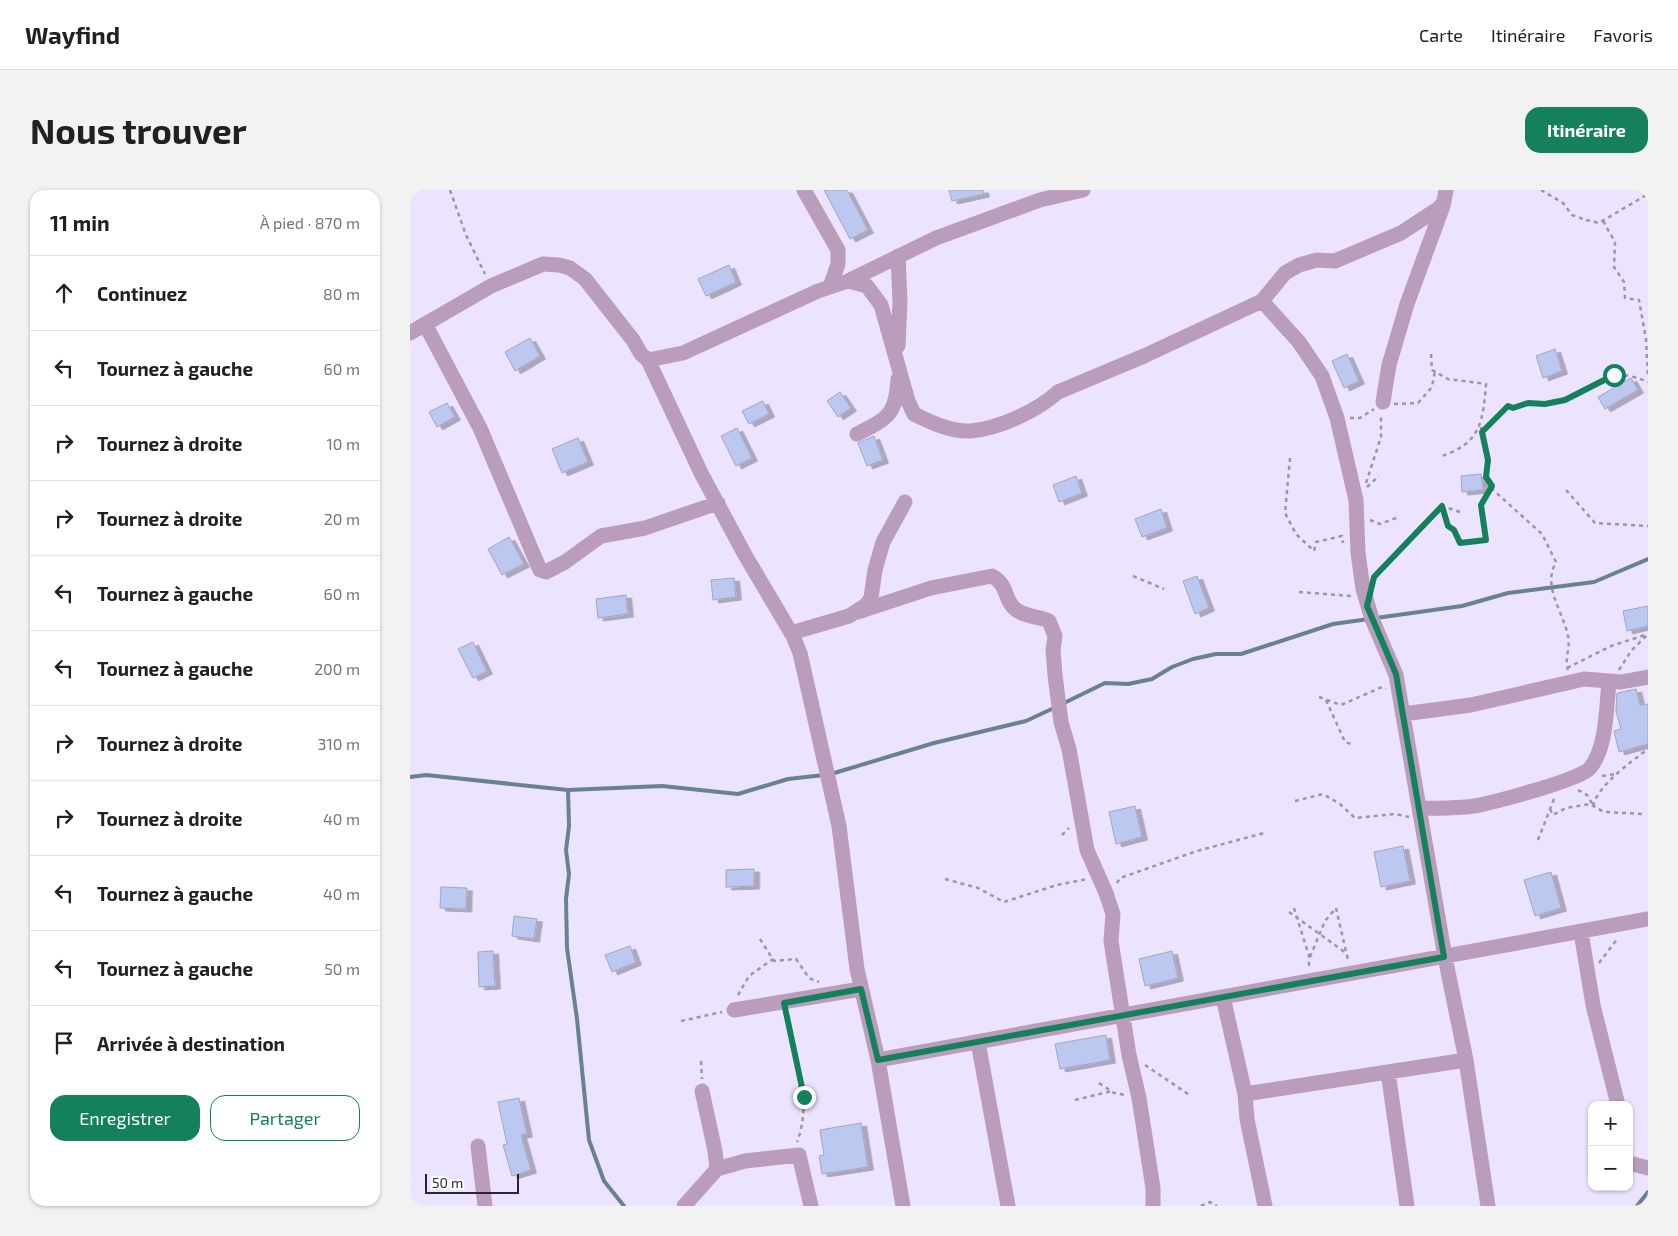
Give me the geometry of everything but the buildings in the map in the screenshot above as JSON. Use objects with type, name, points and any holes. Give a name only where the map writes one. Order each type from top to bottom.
[{"type":"street","points":[[804,190],[838,250],[838,264],[830,287]]},
{"type":"street","points":[[648,360],[683,354],[830,287],[848,281],[936,238],[1040,200],[1083,190]]},
{"type":"street","points":[[848,281],[867,286],[881,305],[914,414],[948,428],[969,431],[988,428],[1023,415],[1048,401],[1058,392],[1137,359],[1262,301],[1285,273],[1317,260],[1335,261],[1378,244],[1432,215],[1445,196]]},
{"type":"street","points":[[1382,402],[1389,365],[1407,304],[1445,196]]},
{"type":"street","points":[[857,434],[885,420],[893,411],[898,395],[900,302],[898,256]]},
{"type":"street","points":[[410,333],[491,286],[543,264],[570,268],[585,279],[633,340],[641,354],[648,360],[744,555],[791,633],[800,653],[834,802],[861,989],[878,1060],[903,1206]]},
{"type":"street","points":[[1262,301],[1290,331],[1322,376],[1337,418],[1356,500],[1358,553],[1365,597],[1372,619],[1396,674],[1444,957],[1466,1060],[1488,1206]]},
{"type":"street","points":[[426,324],[480,428],[540,570],[546,572],[565,562],[602,536],[645,528],[718,503]]},
{"type":"street","points":[[893,411],[910,404]]},
{"type":"street","points":[[858,612],[871,598],[875,570],[883,542],[905,502]]},
{"type":"street","points":[[791,633],[931,588],[992,576],[1001,581],[1013,606],[1023,614],[1049,621],[1055,636],[1053,650],[1054,675],[1061,722],[1069,749],[1087,850],[1113,914],[1111,941],[1129,1055],[1139,1098],[1154,1206]]},
{"type":"street","points":[[1403,714],[1471,705],[1584,679],[1648,677]]},
{"type":"street","points":[[1420,808],[1468,807],[1505,799],[1584,774],[1594,764],[1600,746],[1614,678]]},
{"type":"street","points":[[878,1060],[1648,919]]},
{"type":"street","points":[[1582,932],[1588,978],[1617,1101]]},
{"type":"street","points":[[734,1010],[861,989]]},
{"type":"street","points":[[1223,997],[1245,1094],[1247,1119],[1265,1206]]},
{"type":"street","points":[[978,1042],[1008,1206]]},
{"type":"street","points":[[1245,1094],[1466,1060]]},
{"type":"street","points":[[1388,1072],[1407,1206]]},
{"type":"street","points":[[702,1090],[716,1151],[717,1169]]},
{"type":"street","points":[[478,1146],[485,1206]]},
{"type":"street","points":[[684,1206],[717,1169],[745,1161],[799,1155],[811,1206]]},
{"type":"street","points":[[1633,1164],[1648,1168]]},
{"type":"path","points":[[450,190],[466,235],[491,286]]},
{"type":"path","points":[[1541,190],[1563,203],[1572,215],[1599,223],[1648,194]]},
{"type":"path","points":[[1602,221],[1616,242],[1614,267],[1624,282],[1626,298],[1639,300],[1647,346],[1648,377]]},
{"type":"path","points":[[1430,354],[1432,370],[1448,379],[1486,384],[1484,418],[1472,439],[1456,452],[1442,456]]},
{"type":"path","points":[[1482,432],[1508,406],[1513,408],[1528,403],[1545,404],[1565,400],[1614,375],[1631,375],[1648,382]]},
{"type":"path","points":[[1379,476],[1364,490],[1382,437],[1382,402]]},
{"type":"path","points":[[1480,424],[1488,460],[1486,477],[1491,488],[1542,534],[1556,562],[1550,572],[1553,598],[1569,638],[1566,668]]},
{"type":"path","points":[[1290,458],[1285,513],[1296,534],[1314,550],[1316,542],[1342,536],[1343,544],[1358,541]]},
{"type":"path","points":[[1442,506],[1448,526],[1454,530],[1460,543],[1486,540],[1481,505],[1491,488]]},
{"type":"path","points":[[1566,490],[1595,524],[1648,526]]},
{"type":"path","points":[[1442,506],[1460,512]]},
{"type":"path","points":[[1372,583],[1374,577],[1442,506]]},
{"type":"path","points":[[1356,514],[1380,524],[1399,517]]},
{"type":"path","points":[[1132,576],[1164,589]]},
{"type":"path","points":[[1299,592],[1365,597]]},
{"type":"path","points":[[1566,668],[1611,646],[1648,634]]},
{"type":"path","points":[[1614,678],[1632,651],[1648,634]]},
{"type":"path","points":[[1566,668],[1584,679]]},
{"type":"path","points":[[1319,697],[1341,705],[1382,687],[1399,694]]},
{"type":"path","points":[[1326,700],[1345,742],[1354,746]]},
{"type":"path","points":[[1594,806],[1595,798],[1618,773],[1648,749]]},
{"type":"path","points":[[1538,840],[1562,781]]},
{"type":"path","points":[[1576,788],[1587,794],[1594,806]]},
{"type":"path","points":[[1295,801],[1323,794],[1340,804],[1355,818],[1396,814],[1408,817],[1421,828]]},
{"type":"path","points":[[1550,809],[1553,815],[1566,808],[1590,804],[1604,812],[1644,814]]},
{"type":"path","points":[[1108,900],[1120,878],[1196,851],[1264,832]]},
{"type":"path","points":[[945,879],[978,888],[1004,902],[1057,886],[1098,877]]},
{"type":"path","points":[[1294,908],[1305,937],[1309,959],[1308,982]]},
{"type":"path","points":[[1309,959],[1325,921],[1336,908],[1346,953],[1354,973]]},
{"type":"path","points":[[1289,912],[1346,953]]},
{"type":"path","points":[[1588,978],[1629,923]]},
{"type":"path","points":[[760,939],[774,961],[796,959],[809,978],[822,983]]},
{"type":"path","points":[[784,1003],[804,1097],[803,1122],[796,1144],[799,1155]]},
{"type":"path","points":[[1129,1055],[1188,1094]]},
{"type":"path","points":[[701,1061],[702,1090]]},
{"type":"path","points":[[1099,1083],[1112,1091],[1139,1098]]},
{"type":"path","points":[[1075,1100],[1112,1091]]},
{"type":"path","points":[[1202,1206],[1210,1202],[1216,1206]]},
{"type":"waterway","points":[[1376,618],[1462,606],[1508,593],[1594,582],[1648,559]]},
{"type":"waterway","points":[[1062,704],[1105,683],[1128,684],[1152,679],[1172,667],[1193,659],[1216,654],[1241,654],[1333,624],[1369,619]]},
{"type":"waterway","points":[[831,774],[934,743],[1026,721],[1056,707]]},
{"type":"waterway","points":[[410,777],[426,775],[568,790],[662,786],[738,794],[788,779],[824,775]]},
{"type":"waterway","points":[[568,790],[569,826],[566,850],[569,874],[566,899],[567,948],[577,1019],[589,1140],[604,1181],[624,1206]]},
{"type":"waterway","points":[[1637,1206],[1648,1192]]},
{"type":"route","points":[[804,1097],[784,1003],[861,989],[878,1060],[1444,957],[1396,674],[1367,606],[1370,590],[1374,577],[1415,532],[1442,506],[1448,526],[1454,530],[1460,543],[1486,540],[1481,505],[1492,486],[1486,477],[1488,460],[1482,432],[1508,406],[1513,408],[1528,403],[1545,404],[1565,400],[1614,375]]}]
